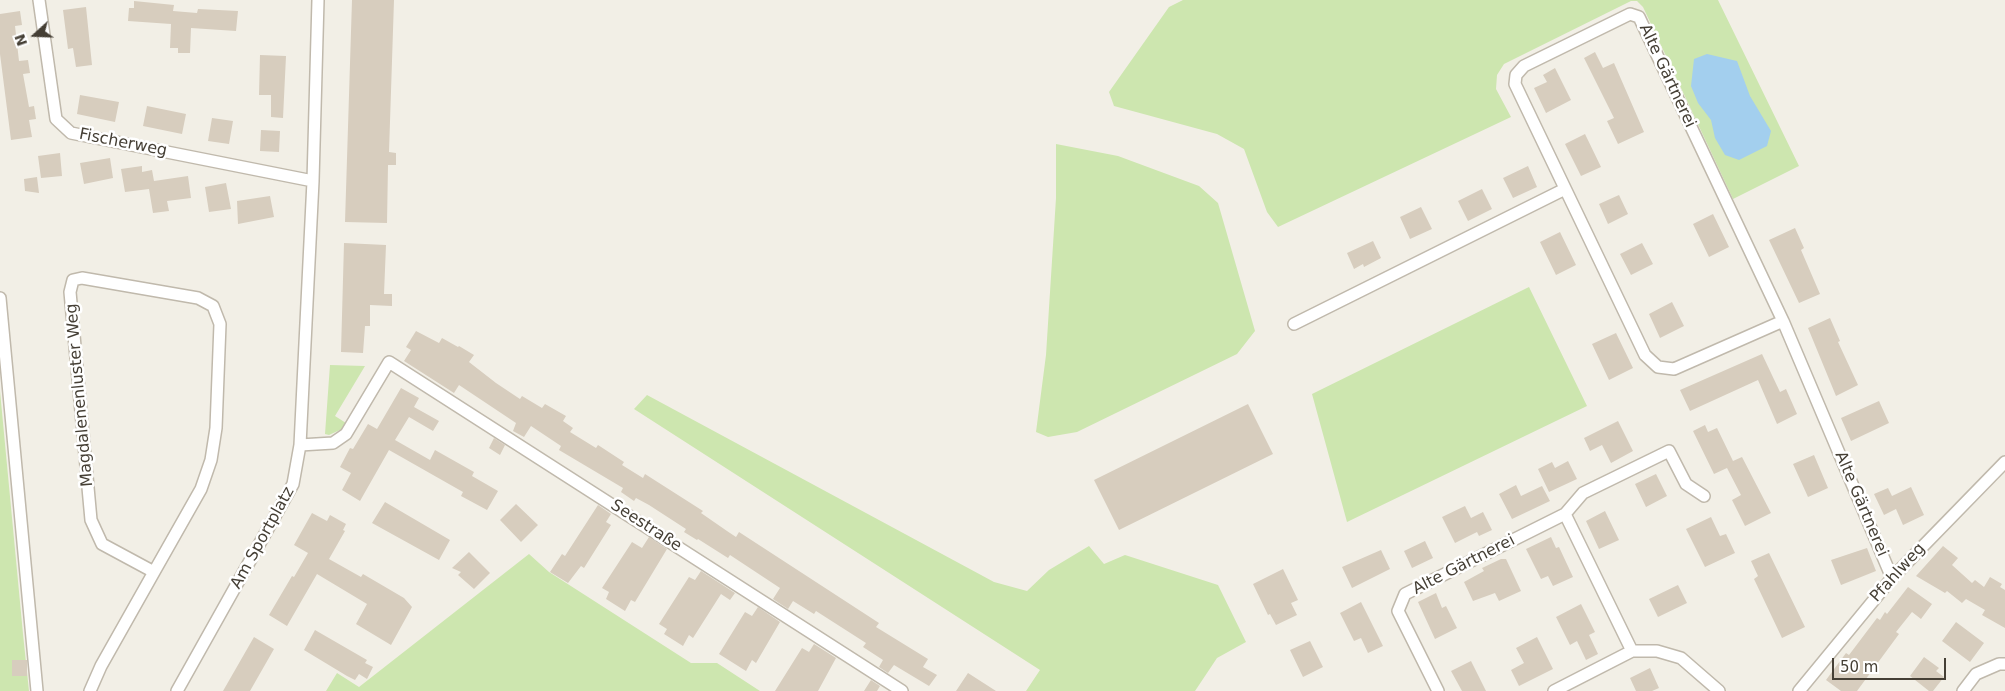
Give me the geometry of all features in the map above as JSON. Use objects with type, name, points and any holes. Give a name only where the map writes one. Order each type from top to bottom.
[{"type":"street","name":"Fischerweg","points":[[39,0],[56,119],[71,133],[312,181]]},
{"type":"street","points":[[300,445],[318,0]]},
{"type":"street","name":"Alte Gärtnerei","points":[[1783,321],[1674,369],[1658,367],[1645,355],[1515,84],[1516,75],[1524,66],[1630,14],[1639,17],[1783,321],[1892,578]]},
{"type":"street","points":[[1294,324],[1565,189]]},
{"type":"street","name":"Magdalenenluster Weg","points":[[90,691],[101,666],[201,489],[211,460],[216,428],[220,324],[213,306],[198,298],[82,278],[73,280],[70,292],[91,520],[102,544],[112,552],[154,572]]},
{"type":"street","points":[[0,298],[37,691]]},
{"type":"street","name":"Seestraße","points":[[300,445],[333,443],[346,434],[389,362],[902,691]]},
{"type":"street","name":"Am Sportplatz","points":[[177,691],[294,484],[300,445]]},
{"type":"street","name":"Alte Gärtnerei","points":[[1438,691],[1398,611],[1405,594],[1565,514],[1583,493],[1669,451],[1686,484],[1704,496]]},
{"type":"street","name":"Pfahlweg","points":[[1799,691],[1892,578],[2005,462]]},
{"type":"street","points":[[1565,514],[1632,651]]},
{"type":"street","points":[[1554,691],[1632,651],[1657,651],[1681,658],[1719,691]]},
{"type":"street","points":[[1963,691],[1976,674],[1998,664],[2005,664]]},
{"type":"green space","points":[[1183,0],[1718,0],[1799,166],[1733,199],[1643,7],[1637,1],[1631,1],[1504,64],[1497,75],[1496,89],[1511,117],[1278,227],[1267,212],[1244,149],[1217,134],[1114,106],[1109,92],[1169,7]]},
{"type":"green space","points":[[1056,144],[1118,156],[1199,186],[1218,203],[1255,331],[1237,354],[1077,432],[1048,437],[1036,432],[1046,355],[1056,198]]},
{"type":"green space","points":[[1529,287],[1587,406],[1347,522],[1312,394]]},
{"type":"green space","points":[[330,365],[365,366],[335,416],[346,423],[342,429],[329,435],[325,434]]},
{"type":"green space","points":[[0,391],[23,634],[29,691],[0,691]]},
{"type":"green space","points":[[647,395],[994,582],[1027,591],[1049,570],[1089,546],[1104,564],[1125,555],[1218,585],[1246,642],[1217,658],[1195,691],[1026,691],[1040,670],[634,409]]},
{"type":"green space","points":[[529,554],[549,572],[691,663],[717,663],[760,691],[326,691],[337,673],[359,687]]},
{"type":"water","points":[[1707,54],[1737,61],[1750,96],[1771,131],[1767,146],[1739,160],[1725,155],[1715,138],[1711,120],[1698,103],[1691,86],[1694,59]]},
{"type":"building","points":[[352,0],[394,0],[389,152],[396,153],[396,165],[388,165],[387,223],[345,222]]},
{"type":"building","points":[[134,1],[174,5],[173,11],[197,13],[198,9],[238,11],[236,31],[191,28],[190,53],[178,53],[178,48],[170,48],[171,24],[128,21],[129,8],[134,8]]},
{"type":"building","points":[[86,7],[92,65],[76,67],[73,48],[68,49],[63,10]]},
{"type":"building","points":[[20,11],[22,25],[15,26],[19,61],[28,60],[30,73],[23,74],[29,107],[34,106],[36,119],[29,120],[32,137],[11,140],[0,54],[0,14]]},
{"type":"building","points":[[1595,52],[1603,68],[1614,63],[1644,132],[1618,144],[1607,121],[1614,118],[1584,58]]},
{"type":"building","points":[[260,55],[286,56],[283,118],[271,117],[271,95],[259,95]]},
{"type":"building","points":[[1555,68],[1571,100],[1546,113],[1534,88],[1547,82],[1543,75]]},
{"type":"building","points":[[80,95],[119,102],[115,122],[77,114]]},
{"type":"building","points":[[147,106],[186,114],[182,134],[143,126]]},
{"type":"building","points":[[212,118],[233,121],[229,144],[208,141]]},
{"type":"building","points":[[261,130],[280,131],[279,152],[260,151]]},
{"type":"building","points":[[1585,134],[1601,167],[1581,176],[1565,144]]},
{"type":"building","points":[[60,153],[62,176],[41,178],[38,156]]},
{"type":"building","points":[[110,158],[113,178],[84,184],[80,163]]},
{"type":"building","points":[[142,166],[142,172],[152,170],[154,181],[188,176],[191,198],[167,201],[169,211],[153,213],[149,189],[125,192],[121,169]]},
{"type":"building","points":[[1528,166],[1537,187],[1513,198],[1503,178]]},
{"type":"building","points":[[37,177],[39,193],[25,191],[24,179]]},
{"type":"building","points":[[226,183],[231,209],[209,212],[205,187]]},
{"type":"building","points":[[1482,189],[1492,209],[1468,221],[1458,201]]},
{"type":"building","points":[[1619,195],[1628,214],[1608,224],[1599,204]]},
{"type":"building","points":[[270,196],[274,217],[238,224],[237,201]]},
{"type":"building","points":[[1421,207],[1432,229],[1410,239],[1400,217]]},
{"type":"building","points":[[1713,214],[1729,247],[1709,257],[1693,224]]},
{"type":"building","points":[[1795,228],[1804,248],[1801,250],[1820,294],[1799,303],[1769,240]]},
{"type":"building","points":[[1560,232],[1576,265],[1556,275],[1540,242]]},
{"type":"building","points":[[1373,241],[1381,258],[1364,267],[1363,264],[1354,269],[1347,253]]},
{"type":"building","points":[[344,243],[386,245],[384,294],[392,294],[392,306],[370,305],[370,326],[365,326],[363,353],[341,352]]},
{"type":"building","points":[[1642,243],[1653,264],[1631,275],[1620,254]]},
{"type":"building","points":[[1672,302],[1684,326],[1660,338],[1649,314]]},
{"type":"building","points":[[1830,318],[1840,341],[1838,342],[1858,385],[1836,396],[1808,328]]},
{"type":"building","points":[[416,331],[439,343],[442,338],[474,355],[469,362],[496,383],[520,399],[522,396],[542,408],[545,404],[566,416],[563,421],[573,428],[570,432],[596,448],[598,445],[624,462],[622,465],[643,478],[645,474],[703,511],[701,513],[736,537],[739,532],[879,623],[876,627],[928,659],[923,667],[937,675],[929,686],[894,665],[888,673],[879,667],[883,660],[863,647],[866,643],[816,611],[814,614],[793,601],[788,609],[773,599],[780,588],[730,555],[728,558],[684,532],[686,529],[649,505],[636,498],[634,501],[621,492],[623,488],[559,450],[561,446],[531,426],[524,437],[513,431],[516,423],[459,385],[454,393],[404,361],[411,350],[406,347]]},
{"type":"building","points":[[1616,333],[1633,368],[1609,380],[1592,344]]},
{"type":"building","points":[[1762,354],[1780,392],[1786,389],[1797,414],[1777,424],[1758,380],[1690,411],[1680,390]]},
{"type":"building","points":[[401,388],[419,398],[414,407],[439,421],[433,431],[409,417],[395,440],[430,460],[435,450],[474,472],[472,476],[498,491],[487,510],[461,496],[463,492],[389,450],[360,501],[342,490],[351,473],[340,467],[350,448],[353,449],[368,424],[377,429]]},
{"type":"building","points":[[1879,401],[1889,423],[1851,441],[1841,418]]},
{"type":"building","points":[[1248,404],[1273,454],[1119,530],[1094,480]]},
{"type":"building","points":[[1618,421],[1633,451],[1611,463],[1602,445],[1590,451],[1584,438]]},
{"type":"building","points":[[1705,425],[1708,432],[1717,428],[1733,461],[1742,457],[1771,513],[1745,526],[1732,500],[1741,495],[1727,468],[1714,474],[1693,431]]},
{"type":"building","points":[[494,438],[505,445],[500,455],[489,448]]},
{"type":"building","points":[[1814,455],[1828,488],[1808,497],[1793,464]]},
{"type":"building","points":[[1568,461],[1577,479],[1549,492],[1538,469],[1552,462],[1555,468]]},
{"type":"building","points":[[1656,474],[1667,496],[1646,507],[1635,484]]},
{"type":"building","points":[[1516,485],[1521,496],[1542,486],[1550,501],[1512,519],[1499,494]]},
{"type":"building","points":[[1911,487],[1924,515],[1903,525],[1896,509],[1884,515],[1874,494],[1888,488],[1892,496]]},
{"type":"building","points":[[385,502],[450,540],[439,560],[372,523]]},
{"type":"building","points":[[516,504],[538,525],[521,542],[500,520]]},
{"type":"building","points":[[598,505],[611,514],[606,522],[611,525],[584,568],[581,566],[568,583],[550,572],[562,554],[565,556]]},
{"type":"building","points":[[1465,506],[1471,518],[1483,512],[1492,530],[1479,536],[1477,532],[1455,543],[1442,517]]},
{"type":"building","points":[[1605,511],[1619,540],[1599,549],[1586,521]]},
{"type":"building","points":[[312,513],[327,521],[330,515],[346,524],[343,530],[345,531],[329,559],[361,577],[363,574],[404,598],[412,607],[391,645],[356,624],[367,604],[317,574],[287,626],[269,615],[308,553],[294,545]]},
{"type":"building","points":[[1711,517],[1720,536],[1726,534],[1735,553],[1705,567],[1686,529]]},
{"type":"building","points":[[649,537],[667,549],[635,602],[631,600],[625,611],[606,599],[609,592],[602,588],[632,542],[642,548]]},
{"type":"building","points":[[1551,537],[1556,548],[1559,547],[1573,577],[1553,586],[1548,576],[1541,579],[1526,549]]},
{"type":"building","points":[[1425,541],[1433,558],[1412,568],[1404,551]]},
{"type":"building","points":[[1943,546],[1958,558],[1952,565],[1972,583],[1975,580],[1984,587],[1990,577],[2002,584],[2000,587],[2005,590],[2005,628],[1982,615],[1985,610],[1966,599],[1962,603],[1947,591],[1945,593],[1916,576]]},
{"type":"building","points":[[1867,548],[1876,571],[1841,585],[1831,560]]},
{"type":"building","points":[[1381,550],[1390,569],[1352,588],[1342,567]]},
{"type":"building","points":[[469,552],[490,573],[474,589],[458,575],[461,572],[452,568]]},
{"type":"building","points":[[1769,553],[1805,627],[1782,638],[1754,579],[1758,576],[1751,561]]},
{"type":"building","points":[[1501,559],[1506,559],[1521,591],[1499,601],[1495,593],[1473,601],[1464,582],[1484,571],[1482,568]]},
{"type":"building","points":[[1283,569],[1298,600],[1291,603],[1297,615],[1276,625],[1270,614],[1268,615],[1253,584]]},
{"type":"building","points":[[701,571],[735,593],[730,600],[721,594],[693,638],[689,635],[683,646],[664,634],[667,629],[659,624],[689,577],[695,580]]},
{"type":"building","points":[[1678,585],[1687,603],[1658,617],[1649,599]]},
{"type":"building","points":[[1908,587],[1932,604],[1921,619],[1912,612],[1896,632],[1899,634],[1857,691],[1841,691],[1826,680],[1846,653],[1849,655],[1877,618],[1880,620],[1885,612],[1887,614]]},
{"type":"building","points":[[1436,593],[1442,608],[1446,606],[1457,628],[1435,639],[1418,602]]},
{"type":"building","points":[[1361,602],[1383,646],[1368,653],[1361,638],[1354,641],[1340,613]]},
{"type":"building","points":[[1581,604],[1595,632],[1589,635],[1598,654],[1586,660],[1577,641],[1570,645],[1556,617]]},
{"type":"building","points":[[758,607],[780,622],[756,663],[752,660],[746,671],[719,654],[745,612],[752,616]]},
{"type":"building","points":[[1956,622],[1984,643],[1970,662],[1942,641]]},
{"type":"building","points":[[315,630],[367,660],[365,663],[373,667],[367,679],[359,674],[355,680],[304,650]]},
{"type":"building","points":[[254,637],[274,649],[250,691],[223,691]]},
{"type":"building","points":[[1537,637],[1553,669],[1519,686],[1511,670],[1524,663],[1516,648]]},
{"type":"building","points":[[1310,641],[1323,667],[1303,677],[1290,650]]},
{"type":"building","points":[[814,644],[836,658],[818,691],[775,691],[802,648],[809,652]]},
{"type":"building","points":[[1924,657],[1939,668],[1936,671],[1944,677],[1933,691],[1929,691],[1910,676]]},
{"type":"building","points":[[12,660],[27,660],[27,676],[12,676]]},
{"type":"building","points":[[1471,661],[1486,691],[1462,691],[1451,671]]},
{"type":"building","points":[[1650,668],[1659,688],[1652,691],[1636,691],[1630,678]]},
{"type":"building","points":[[968,673],[996,691],[956,691]]},
{"type":"building","points":[[871,680],[880,686],[877,691],[864,691]]}]
